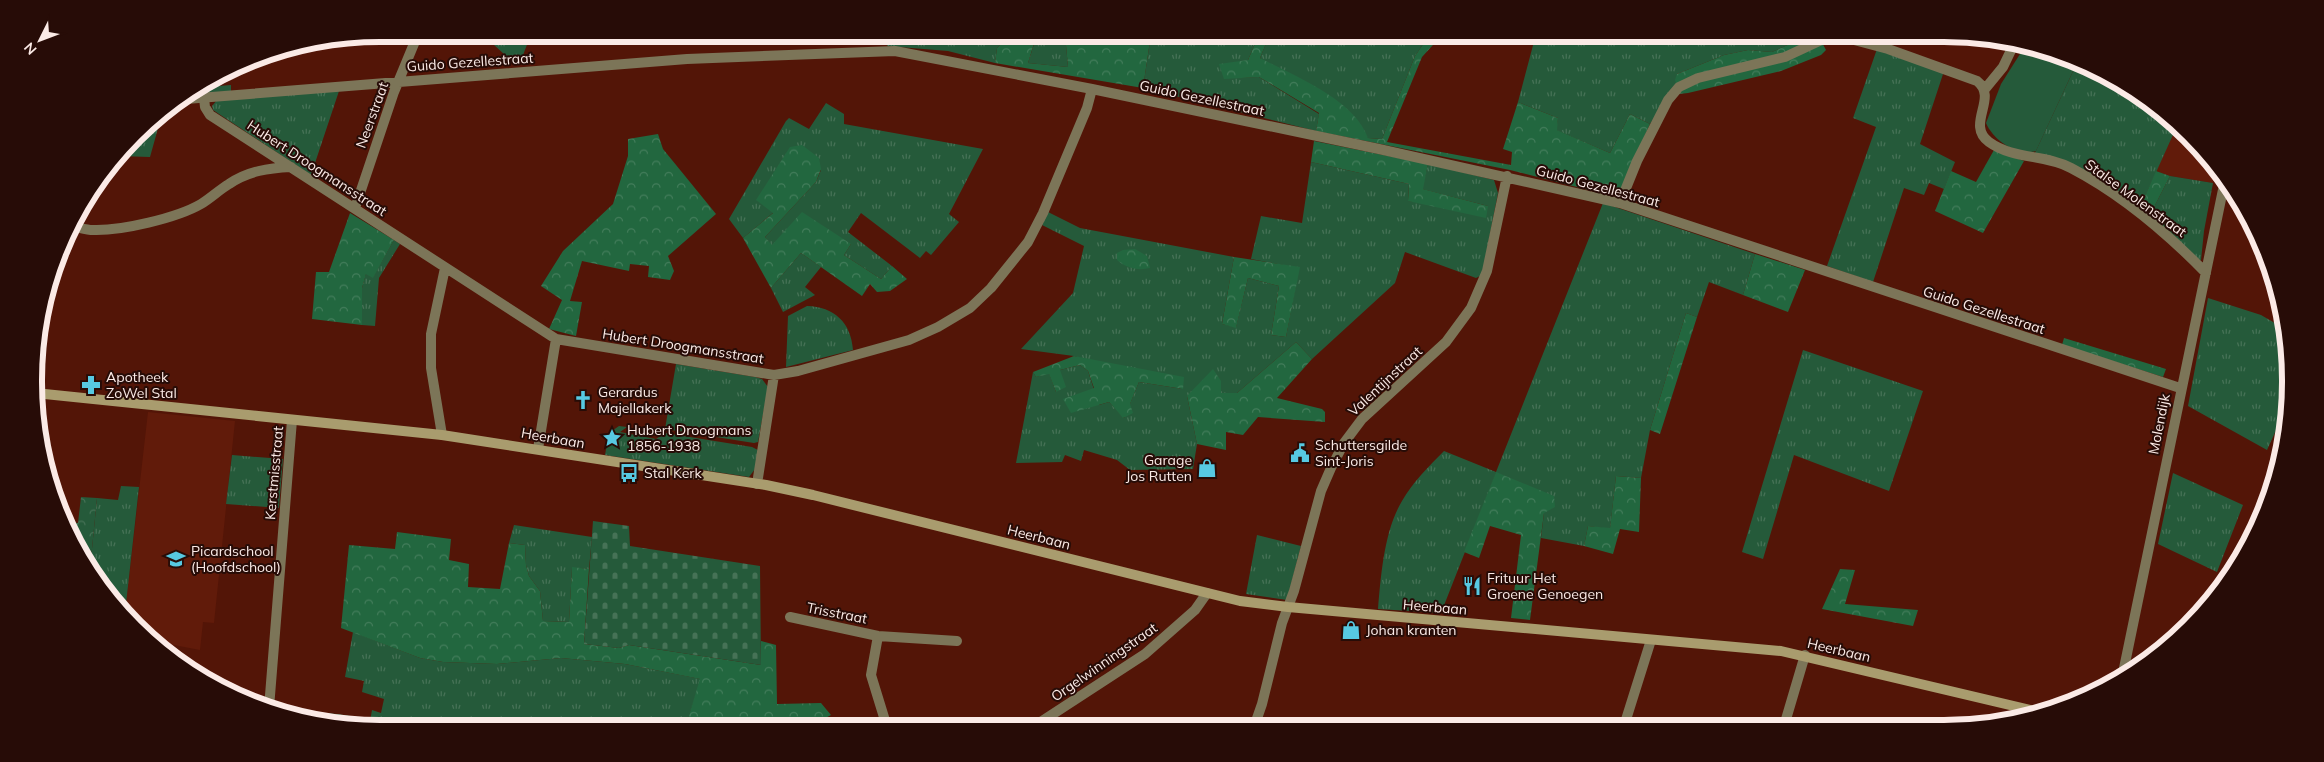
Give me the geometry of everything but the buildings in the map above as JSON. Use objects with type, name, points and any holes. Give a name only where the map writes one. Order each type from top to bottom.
[{"type":"street","name":"Neerstraat","points":[[355,208],[415,42]]},
{"type":"street","points":[[1620,203],[1637,161],[1674,92],[1698,78],[1785,57],[1817,42]]},
{"type":"street","points":[[1864,42],[1977,81],[1985,89],[2003,67],[2011,50]]},
{"type":"street","name":"Guido Gezellestraat","points":[[195,98],[687,59],[895,51],[1092,89],[1507,176],[1620,203],[2180,388]]},
{"type":"street","name":"Hubert Droogmansstraat","points":[[204,98],[205,108],[210,115],[556,339],[774,375],[798,371],[909,340],[938,327],[970,308],[991,288],[1028,242],[1043,213],[1080,126],[1092,89]]},
{"type":"street","name":"Stalse Molenstraat","points":[[1985,89],[1985,99],[1979,121],[1981,134],[1986,140],[2016,155],[2050,160],[2070,167],[2164,232],[2206,272]]},
{"type":"street","points":[[79,228],[92,230],[111,229],[177,214],[200,204],[231,182],[251,173],[266,168],[291,167]]},
{"type":"street","name":"Valentijnstraat","points":[[1256,720],[1282,623],[1322,491],[1338,454],[1352,432],[1370,410],[1453,335],[1474,303],[1490,262],[1507,176]]},
{"type":"street","name":"Molendijk","points":[[2124,666],[2180,388],[2223,191]]},
{"type":"street","points":[[442,435],[431,368],[431,334],[445,268]]},
{"type":"street","points":[[538,449],[556,339]]},
{"type":"street","points":[[757,484],[774,375]]},
{"type":"street","name":"Heerbaan","points":[[43,395],[442,435],[538,449],[757,484],[813,495],[1240,601],[1804,655],[2026,709]]},
{"type":"street","name":"Kerstmisstraat","points":[[270,701],[292,420]]},
{"type":"street","name":"Orgelwinningstraat","points":[[1044,720],[1150,650],[1196,610],[1207,593]]},
{"type":"street","name":"Trisstraat","points":[[790,618],[878,636],[958,641]]},
{"type":"street","name":"Trisstraat","points":[[878,636],[871,675],[885,720]]},
{"type":"street","points":[[1626,720],[1652,640]]},
{"type":"street","points":[[1786,720],[1804,655]]},
{"type":"shaded area","points":[[2173,134],[2214,178],[2213,183],[2170,176],[2156,171]]},
{"type":"shaded area","name":"Picardschool (Hoofdschool)","points":[[148,412],[235,421],[214,623],[203,622],[200,650],[168,644],[126,603]]},
{"type":"green space","points":[[491,42],[528,42],[520,63],[515,64]]},
{"type":"green space","points":[[889,42],[1003,42],[997,48],[995,63],[948,51],[887,46]]},
{"type":"green space","points":[[1003,42],[1034,42],[1028,63],[1068,67],[1066,42],[1150,42],[1143,88],[995,63],[997,48]]},
{"type":"green space","points":[[1035,42],[1066,42],[1068,67],[1028,63]]},
{"type":"green space","points":[[1150,42],[1256,42],[1248,60],[1224,78],[1259,77],[1319,114],[1316,131],[1143,88]]},
{"type":"green space","points":[[1256,42],[1267,42],[1260,58],[1322,90],[1350,112],[1361,124],[1368,138],[1382,139],[1415,56],[1425,42],[1436,42],[1422,57],[1387,142],[1511,165],[1512,152],[1503,149],[1518,102],[1558,118],[1557,130],[1610,153],[1630,114],[1650,124],[1619,194],[1612,196],[1510,170],[1316,131],[1319,113],[1259,77],[1224,79],[1219,64],[1248,60]]},
{"type":"green space","points":[[1267,42],[1425,42],[1415,56],[1382,139],[1368,138],[1260,58]]},
{"type":"green space","points":[[1534,42],[1794,42],[1772,52],[1748,50],[1724,55],[1677,74],[1677,85],[1650,124],[1630,114],[1610,153],[1556,130],[1558,118],[1518,102]]},
{"type":"green space","points":[[1794,42],[1822,42],[1826,50],[1821,55],[1781,71],[1679,94],[1675,80],[1677,74],[1724,55],[1748,50],[1772,52]]},
{"type":"green space","points":[[1877,49],[1944,71],[1920,144],[1955,162],[1944,189],[1929,183],[1924,195],[1904,188],[1873,282],[1827,266],[1876,127],[1853,118]]},
{"type":"green space","points":[[2021,52],[2074,69],[2036,151],[2021,152],[2006,146],[1989,129],[1986,123],[2001,84]]},
{"type":"green space","points":[[2074,69],[2093,77],[2131,100],[2149,112],[2173,134],[2139,210],[2082,171],[2034,155]]},
{"type":"green space","points":[[231,85],[231,91],[204,93],[215,86]]},
{"type":"green space","points":[[339,91],[311,175],[213,110],[212,106],[217,100]]},
{"type":"green space","points":[[826,103],[844,114],[844,124],[983,149],[949,214],[959,222],[931,255],[926,251],[920,258],[861,213],[848,232],[892,266],[881,279],[844,255],[851,244],[771,245],[765,237],[816,182],[821,170],[757,200],[774,212],[743,238],[729,219],[786,121],[789,118],[809,129]]},
{"type":"green space","points":[[158,127],[150,157],[129,156]]},
{"type":"green space","points":[[658,134],[663,149],[716,214],[668,256],[674,271],[670,280],[648,277],[649,266],[630,264],[629,271],[582,261],[570,301],[582,302],[576,336],[549,329],[562,300],[541,286],[563,251],[613,204],[628,156],[628,139]]},
{"type":"green space","points":[[1314,141],[1428,164],[1423,189],[1488,206],[1486,218],[1408,201],[1409,184],[1311,162]]},
{"type":"green space","points":[[802,145],[819,158],[821,169],[816,182],[765,237],[772,245],[802,212],[851,244],[844,255],[881,279],[892,266],[907,279],[890,291],[877,292],[870,284],[862,296],[801,253],[771,288],[743,238],[773,213],[756,200],[790,147]]},
{"type":"green space","points":[[1994,150],[2024,161],[1983,233],[1935,211],[1951,171],[1976,182]]},
{"type":"green space","points":[[1311,162],[1409,184],[1408,201],[1488,206],[1422,189],[1428,164],[1494,180],[1498,193],[1482,275],[1476,278],[1405,252],[1395,283],[1312,359],[1296,342],[1237,393],[1187,396],[1197,444],[1193,469],[1130,470],[1117,460],[1084,450],[1081,461],[1065,455],[1062,462],[1016,463],[1033,372],[1036,377],[1049,373],[1056,392],[1060,370],[1080,365],[1088,371],[1099,405],[1109,402],[1124,418],[1139,382],[1183,389],[1074,356],[1021,349],[1073,293],[1084,246],[1042,225],[1048,212],[1080,228],[1234,257],[1222,324],[1236,327],[1248,278],[1279,286],[1271,335],[1286,337],[1299,268],[1251,259],[1261,216],[1302,223]]},
{"type":"green space","points":[[2156,171],[2170,176],[2152,211],[2172,226],[2168,232],[2139,210]]},
{"type":"green space","points":[[2170,176],[2213,183],[2204,231],[2201,260],[2196,260],[2168,232],[2171,226],[2152,211]]},
{"type":"green space","points":[[1603,203],[1755,254],[1743,295],[1709,282],[1697,317],[1686,313],[1650,430],[1641,478],[1616,476],[1610,529],[1588,526],[1584,546],[1541,538],[1544,513],[1496,473],[1441,613],[1378,609],[1384,554],[1391,526],[1402,501],[1422,474],[1444,451],[1496,472]]},
{"type":"green space","points":[[350,213],[394,240],[373,278],[366,274],[362,288],[362,325],[312,319],[316,272],[329,272]]},
{"type":"green space","points":[[394,240],[400,244],[379,278],[375,326],[362,325],[362,288],[366,273],[373,277]]},
{"type":"green space","points":[[1135,249],[1147,256],[1150,268],[1132,268],[1117,260],[1117,253],[1123,250]]},
{"type":"green space","points":[[801,253],[821,267],[805,287],[815,295],[783,312],[771,288]]},
{"type":"green space","points":[[1755,254],[1805,270],[1788,312],[1743,295]]},
{"type":"green space","points":[[1234,257],[1300,267],[1286,337],[1271,335],[1279,286],[1248,278],[1236,328],[1222,324]]},
{"type":"green space","points":[[2208,298],[2261,315],[2277,324],[2281,359],[2281,403],[2279,423],[2267,450],[2188,406]]},
{"type":"green space","points":[[807,306],[825,309],[839,318],[849,331],[853,350],[786,367],[788,316]]},
{"type":"green space","points":[[1686,313],[1697,317],[1660,434],[1650,430]]},
{"type":"green space","points":[[2064,338],[2166,369],[2163,377],[2062,345]]},
{"type":"green space","points":[[1296,342],[1312,359],[1277,398],[1322,409],[1325,412],[1325,422],[1258,417],[1243,435],[1226,432],[1226,450],[1197,444],[1187,396],[1213,369],[1221,381],[1221,393],[1237,393]]},
{"type":"green space","points":[[1803,350],[1923,391],[1889,491],[1794,455],[1763,559],[1742,552]]},
{"type":"green space","points":[[1074,356],[1184,377],[1183,389],[1139,382],[1130,404],[1133,413],[1123,418],[1109,402],[1071,413],[1063,399],[1094,388],[1088,371],[1080,365],[1060,370],[1066,387],[1056,392],[1049,374],[1036,377],[1033,372]]},
{"type":"green space","points":[[676,364],[762,379],[768,387],[758,442],[754,443],[665,429]]},
{"type":"green space","points":[[619,426],[627,427],[620,432],[656,439],[665,433],[752,447],[758,450],[755,469],[749,477],[605,455],[609,433]]},
{"type":"green space","points":[[232,455],[283,459],[279,508],[226,504]]},
{"type":"green space","points":[[1496,472],[1554,496],[1555,507],[1544,513],[1530,620],[1511,618],[1521,535],[1490,526],[1479,558],[1464,552]]},
{"type":"green space","points":[[2173,473],[2243,505],[2217,572],[2158,544]]},
{"type":"green space","points":[[1616,476],[1641,478],[1639,532],[1620,529],[1613,554],[1584,546],[1588,526],[1610,528]]},
{"type":"green space","points":[[121,486],[139,487],[126,603],[112,587],[91,555],[97,498],[118,500]]},
{"type":"green space","points":[[81,497],[97,498],[91,555],[73,522],[78,523]]},
{"type":"green space","points":[[593,521],[629,526],[630,546],[760,566],[761,665],[629,645],[619,648],[584,644]]},
{"type":"green space","points":[[514,525],[592,537],[589,569],[572,568],[569,622],[543,621],[540,591],[529,576],[526,565],[525,545],[509,543]]},
{"type":"green space","points":[[397,532],[451,539],[449,560],[469,564],[468,587],[500,589],[509,543],[525,545],[526,565],[529,576],[540,591],[543,621],[569,622],[572,567],[589,569],[584,644],[619,648],[629,645],[761,665],[761,641],[776,645],[777,704],[821,703],[831,715],[822,720],[687,720],[700,679],[625,664],[561,658],[497,664],[443,662],[420,658],[341,628],[349,545],[395,549]]},
{"type":"green space","points":[[1257,535],[1301,546],[1287,600],[1246,594]]},
{"type":"green space","points":[[1840,569],[1855,570],[1845,604],[1918,610],[1913,626],[1822,609]]},
{"type":"green space","points":[[353,632],[420,658],[443,662],[497,664],[561,658],[625,664],[701,679],[688,720],[381,720],[370,720],[372,710],[381,713],[384,699],[362,692],[364,681],[345,677]]},
{"type":"green space","points":[[311,712],[337,714],[336,717]]},
{"type":"green space","points":[[337,714],[370,719],[359,719],[336,717]]},
{"type":"place","name":"Apotheek ZoWel Stal","points":[[91,385]]},
{"type":"place","name":"Gerardus Majellakerk","points":[[583,400]]},
{"type":"place","name":"Hubert Droogmans 1856-1938","points":[[612,438]]},
{"type":"place","name":"Schuttersgilde Sint-Joris","points":[[1300,453]]},
{"type":"place","name":"Garage Jos Rutten","points":[[1207,468]]},
{"type":"place","name":"Stal Kerk","points":[[629,473]]},
{"type":"place","name":"Picardschool (Hoofdschool)","points":[[176,559]]},
{"type":"place","name":"Frituur Het Groene Genoegen","points":[[1472,586]]},
{"type":"place","name":"Johan kranten","points":[[1351,630]]}]
